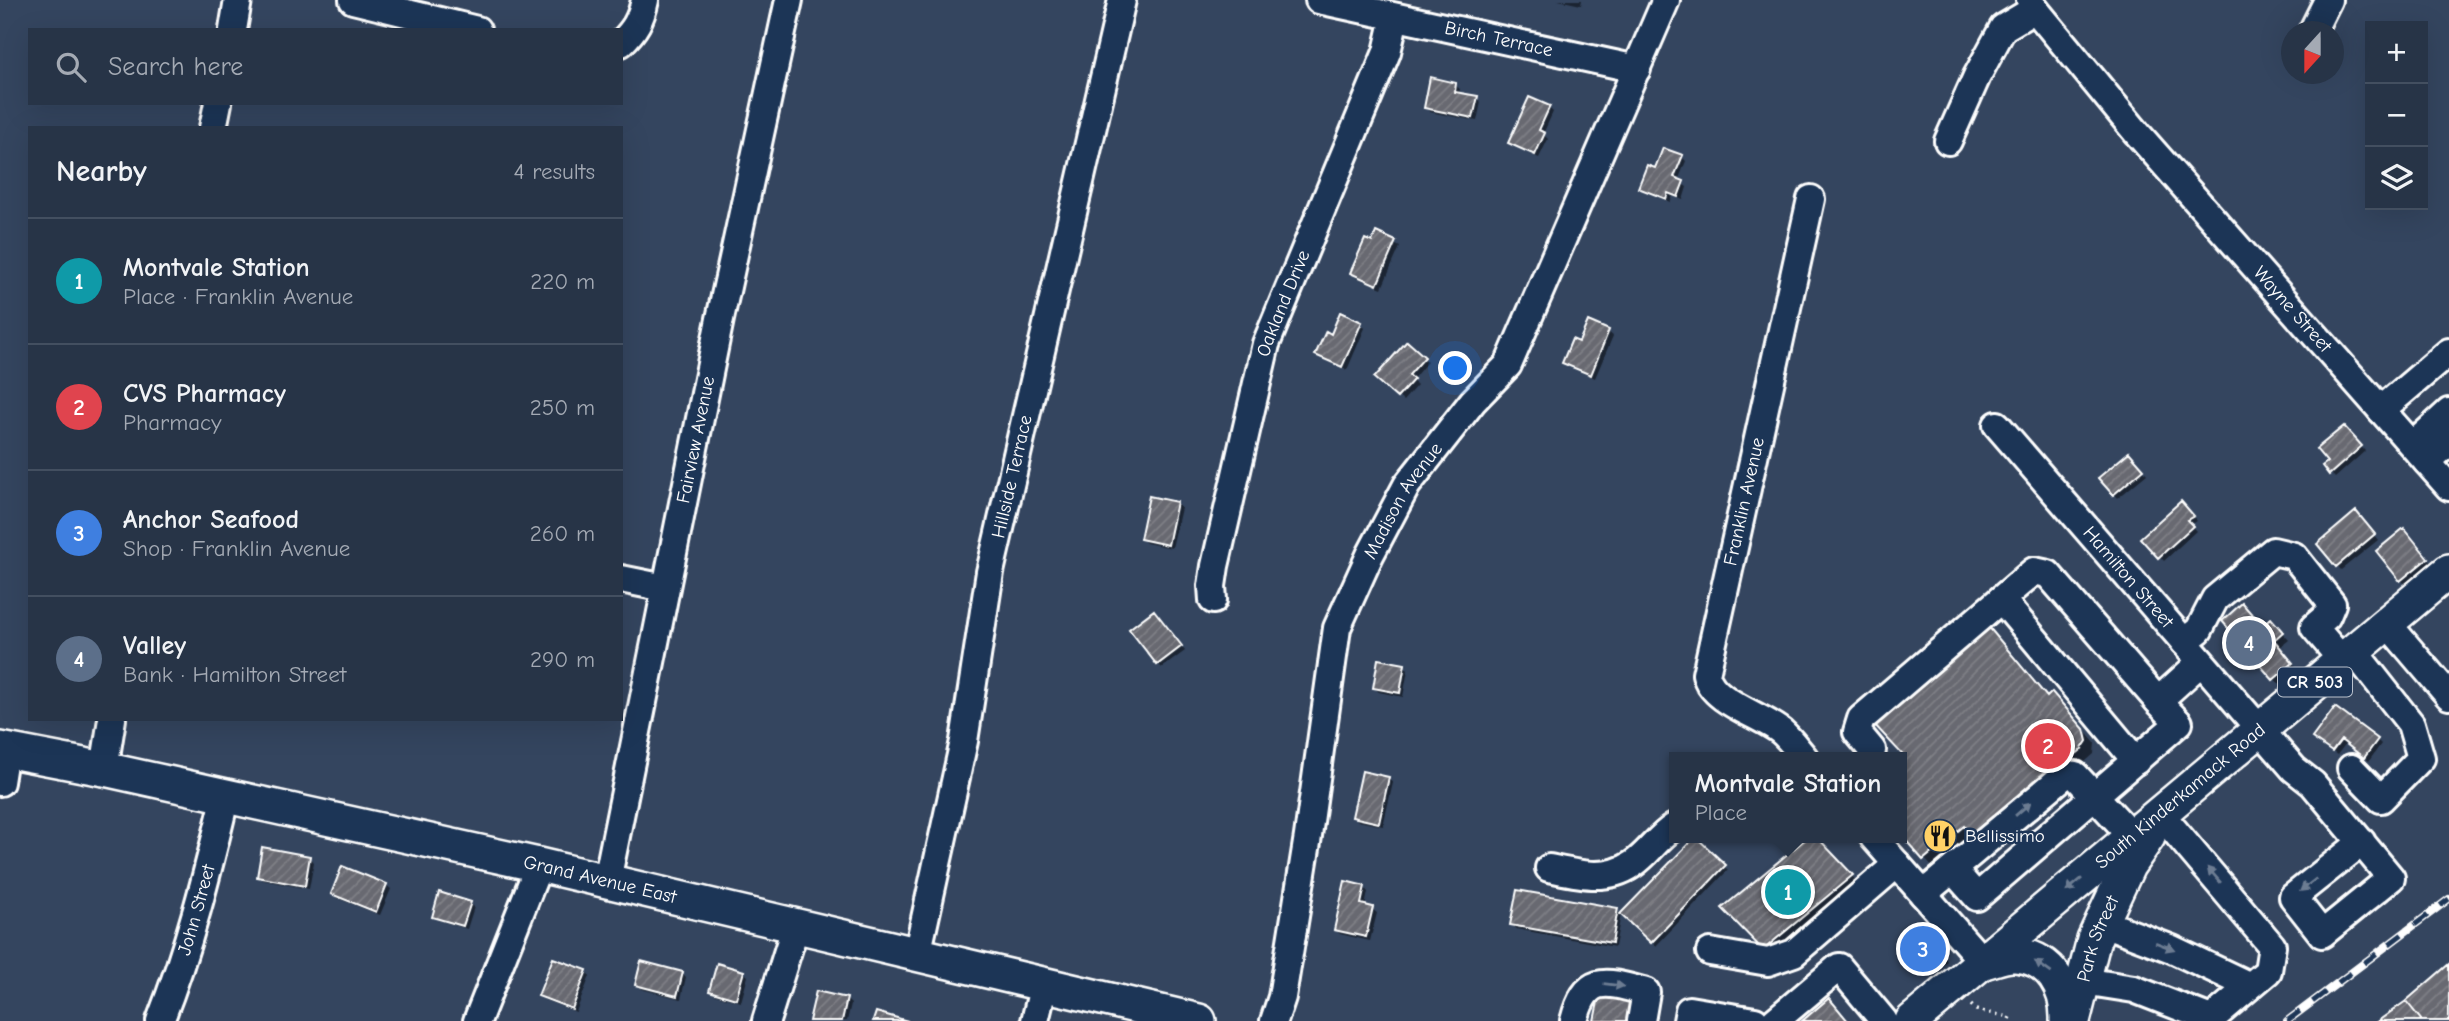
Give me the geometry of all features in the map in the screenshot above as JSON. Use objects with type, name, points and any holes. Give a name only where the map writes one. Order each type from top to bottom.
[{"type":"main road","name":"South Kinderkamack Road","points":[[1912,1021],[2132,836],[2173,806],[2260,729],[2449,571]]},
{"type":"main road","name":"Grand Avenue East","points":[[2,760],[104,769],[226,795],[539,865],[1199,1021]]},
{"type":"main road","name":"Park Street","points":[[2073,1021],[2094,939],[2101,922],[2128,866],[2173,806]]},
{"type":"main road","points":[[1983,962],[2014,955],[2040,962],[2060,981],[2067,1008],[2067,1021]]},
{"type":"street","points":[[233,28],[239,0]]},
{"type":"street","points":[[353,0],[469,28]]},
{"type":"street","points":[[623,41],[634,30],[642,16],[645,0]]},
{"type":"street","name":"Fairview Avenue","points":[[607,881],[665,588],[789,0]]},
{"type":"street","name":"Hillside Terrace","points":[[917,955],[964,741],[990,572],[1122,0]]},
{"type":"street","name":"Birch Terrace","points":[[1319,0],[1637,69]]},
{"type":"street","name":"Madison Avenue","points":[[1274,1021],[1282,997],[1308,836],[1337,628],[1370,555],[1407,485],[1474,401],[1508,365],[1666,0]]},
{"type":"street","points":[[2318,21],[2328,0]]},
{"type":"street","points":[[1948,141],[1977,76],[2003,28],[2032,4]]},
{"type":"street","name":"Wayne Street","points":[[2032,4],[2137,133],[2449,486]]},
{"type":"street","name":"Oakland Drive","points":[[1213,600],[1215,566],[1266,344],[1387,52],[1395,17]]},
{"type":"street","points":[[214,126],[218,105]]},
{"type":"street","name":"Franklin Avenue","points":[[1800,752],[1782,732],[1721,695],[1708,684],[1706,674],[1811,198]]},
{"type":"street","points":[[2381,410],[2449,352]]},
{"type":"street","points":[[2420,454],[2449,412]]},
{"type":"street","name":"Hamilton Street","points":[[1997,425],[2195,644],[2260,729],[2294,769],[2313,784],[2362,842]]},
{"type":"street","points":[[2420,454],[2449,429]]},
{"type":"street","points":[[2420,454],[2449,442]]},
{"type":"street","points":[[2158,701],[2195,644],[2215,599],[2273,551],[2294,556],[2332,604],[2327,615],[2314,627],[2348,655],[2410,724],[2421,758],[2381,799],[2351,768]]},
{"type":"street","points":[[1872,752],[1857,732],[1861,719],[2034,571],[2048,574],[2179,723],[1977,897],[1953,870]]},
{"type":"street","points":[[623,579],[665,588]]},
{"type":"street","points":[[2001,599],[2136,761]]},
{"type":"street","points":[[2387,623],[2449,696]]},
{"type":"street","points":[[104,769],[112,721]]},
{"type":"street","points":[[1923,894],[2066,774],[2075,775],[2132,836]]},
{"type":"street","name":"John Street","points":[[160,1021],[173,989],[205,883],[226,795]]},
{"type":"street","points":[[2083,981],[2134,989],[2210,1020],[2259,979],[2272,946],[2173,806]]},
{"type":"street","points":[[1549,867],[1593,876],[1608,876],[1633,864],[1669,832]]},
{"type":"street","points":[[1879,843],[1983,962]]},
{"type":"street","points":[[1710,952],[1768,962],[1794,953],[1897,863]]},
{"type":"street","points":[[477,1021],[539,865]]},
{"type":"street","points":[[2101,922],[2259,979]]},
{"type":"street","points":[[766,1021],[796,925]]},
{"type":"street","points":[[1775,1021],[1839,967],[1884,1021]]},
{"type":"street","points":[[1574,1021],[1579,1002],[1586,992],[1596,985],[1608,982],[1646,992],[1642,1021]]},
{"type":"street","points":[[1035,1021],[1044,984]]},
{"type":"street","points":[[1687,1021],[1689,1010],[1755,1021]]},
{"type":"path","points":[[1971,1005],[1976,1010],[2010,1017],[2008,1021]]},
{"type":"building","points":[[1430,77],[1456,83],[1455,92],[1478,96],[1473,118],[1424,108]]},
{"type":"building","points":[[1529,97],[1550,106],[1539,130],[1545,133],[1535,155],[1508,143]]},
{"type":"building","points":[[1663,148],[1683,155],[1674,177],[1684,181],[1678,197],[1668,193],[1666,199],[1638,188],[1647,165],[1655,168]]},
{"type":"building","points":[[1376,232],[1396,241],[1377,285],[1350,273],[1365,239],[1372,242]]},
{"type":"building","points":[[1340,312],[1362,322],[1342,367],[1315,355],[1326,331],[1331,334]]},
{"type":"building","points":[[1588,321],[1609,330],[1591,375],[1562,363],[1572,339],[1579,342]]},
{"type":"building","points":[[1407,341],[1425,357],[1409,375],[1414,379],[1397,398],[1374,378]]},
{"type":"building","points":[[2344,426],[2362,446],[2329,475],[2322,466],[2327,462],[2316,449]]},
{"type":"building","points":[[2129,452],[2144,469],[2113,495],[2098,478]]},
{"type":"building","points":[[1149,496],[1177,502],[1168,545],[1140,539]]},
{"type":"building","points":[[2181,501],[2194,516],[2187,520],[2193,526],[2158,558],[2140,538]]},
{"type":"building","points":[[2356,511],[2375,534],[2336,567],[2317,544]]},
{"type":"building","points":[[2404,528],[2428,558],[2400,581],[2376,551]]},
{"type":"building","points":[[2242,603],[2261,625],[2271,618],[2283,632],[2274,640],[2293,663],[2273,680],[2222,621]]},
{"type":"building","points":[[1154,610],[1182,646],[1157,665],[1129,629]]},
{"type":"building","points":[[1988,626],[2047,697],[2052,692],[2084,729],[2087,741],[2081,750],[2045,780],[2041,777],[1972,835],[1964,826],[1923,860],[1907,842],[1907,752],[1900,752],[1873,723]]},
{"type":"building","points":[[1378,659],[1405,664],[1400,693],[1373,688]]},
{"type":"building","points":[[2335,707],[2378,739],[2364,758],[2341,740],[2332,752],[2312,738]]},
{"type":"building","points":[[1362,771],[1389,777],[1379,823],[1352,817]]},
{"type":"building","points":[[1689,843],[1702,843],[1726,865],[1651,943],[1620,914]]},
{"type":"building","points":[[1801,843],[1823,843],[1853,875],[1763,950],[1722,908]]},
{"type":"building","points":[[262,847],[310,856],[305,886],[257,877]]},
{"type":"building","points":[[342,866],[387,884],[376,912],[331,894]]},
{"type":"building","points":[[1345,881],[1365,886],[1361,904],[1373,907],[1366,937],[1334,930]]},
{"type":"building","points":[[1517,890],[1618,908],[1612,943],[1510,925]]},
{"type":"building","points":[[439,892],[471,902],[463,926],[432,917]]},
{"type":"building","points":[[1914,923],[1944,956],[1928,970],[1902,942],[1911,934],[1907,930]]},
{"type":"building","points":[[553,958],[587,970],[572,1009],[538,996]]},
{"type":"building","points":[[641,961],[683,972],[677,996],[635,985]]},
{"type":"building","points":[[717,963],[744,971],[736,999],[709,991]]},
{"type":"building","points":[[2449,964],[2449,1021],[2422,1021],[2406,1001]]},
{"type":"building","points":[[816,991],[847,998],[842,1021],[809,1021]]},
{"type":"building","points":[[1600,992],[1642,1001],[1638,1021],[1594,1021]]},
{"type":"building","points":[[1829,998],[1848,1021],[1802,1021]]},
{"type":"building","points":[[2406,1001],[2422,1021],[2378,1021]]},
{"type":"building","points":[[876,1012],[908,1021],[873,1021]]},
{"type":"railway","points":[[2287,1021],[2449,899]]},
{"type":"place","name":"Valley","points":[[2249,643]]},
{"type":"place","name":"CVS Pharmacy","points":[[2048,746]]},
{"type":"place","name":"Bellissimo","points":[[1940,836]]},
{"type":"place","name":"Montvale Station","points":[[1788,892]]},
{"type":"place","name":"Anchor Seafood","points":[[1923,949]]}]
